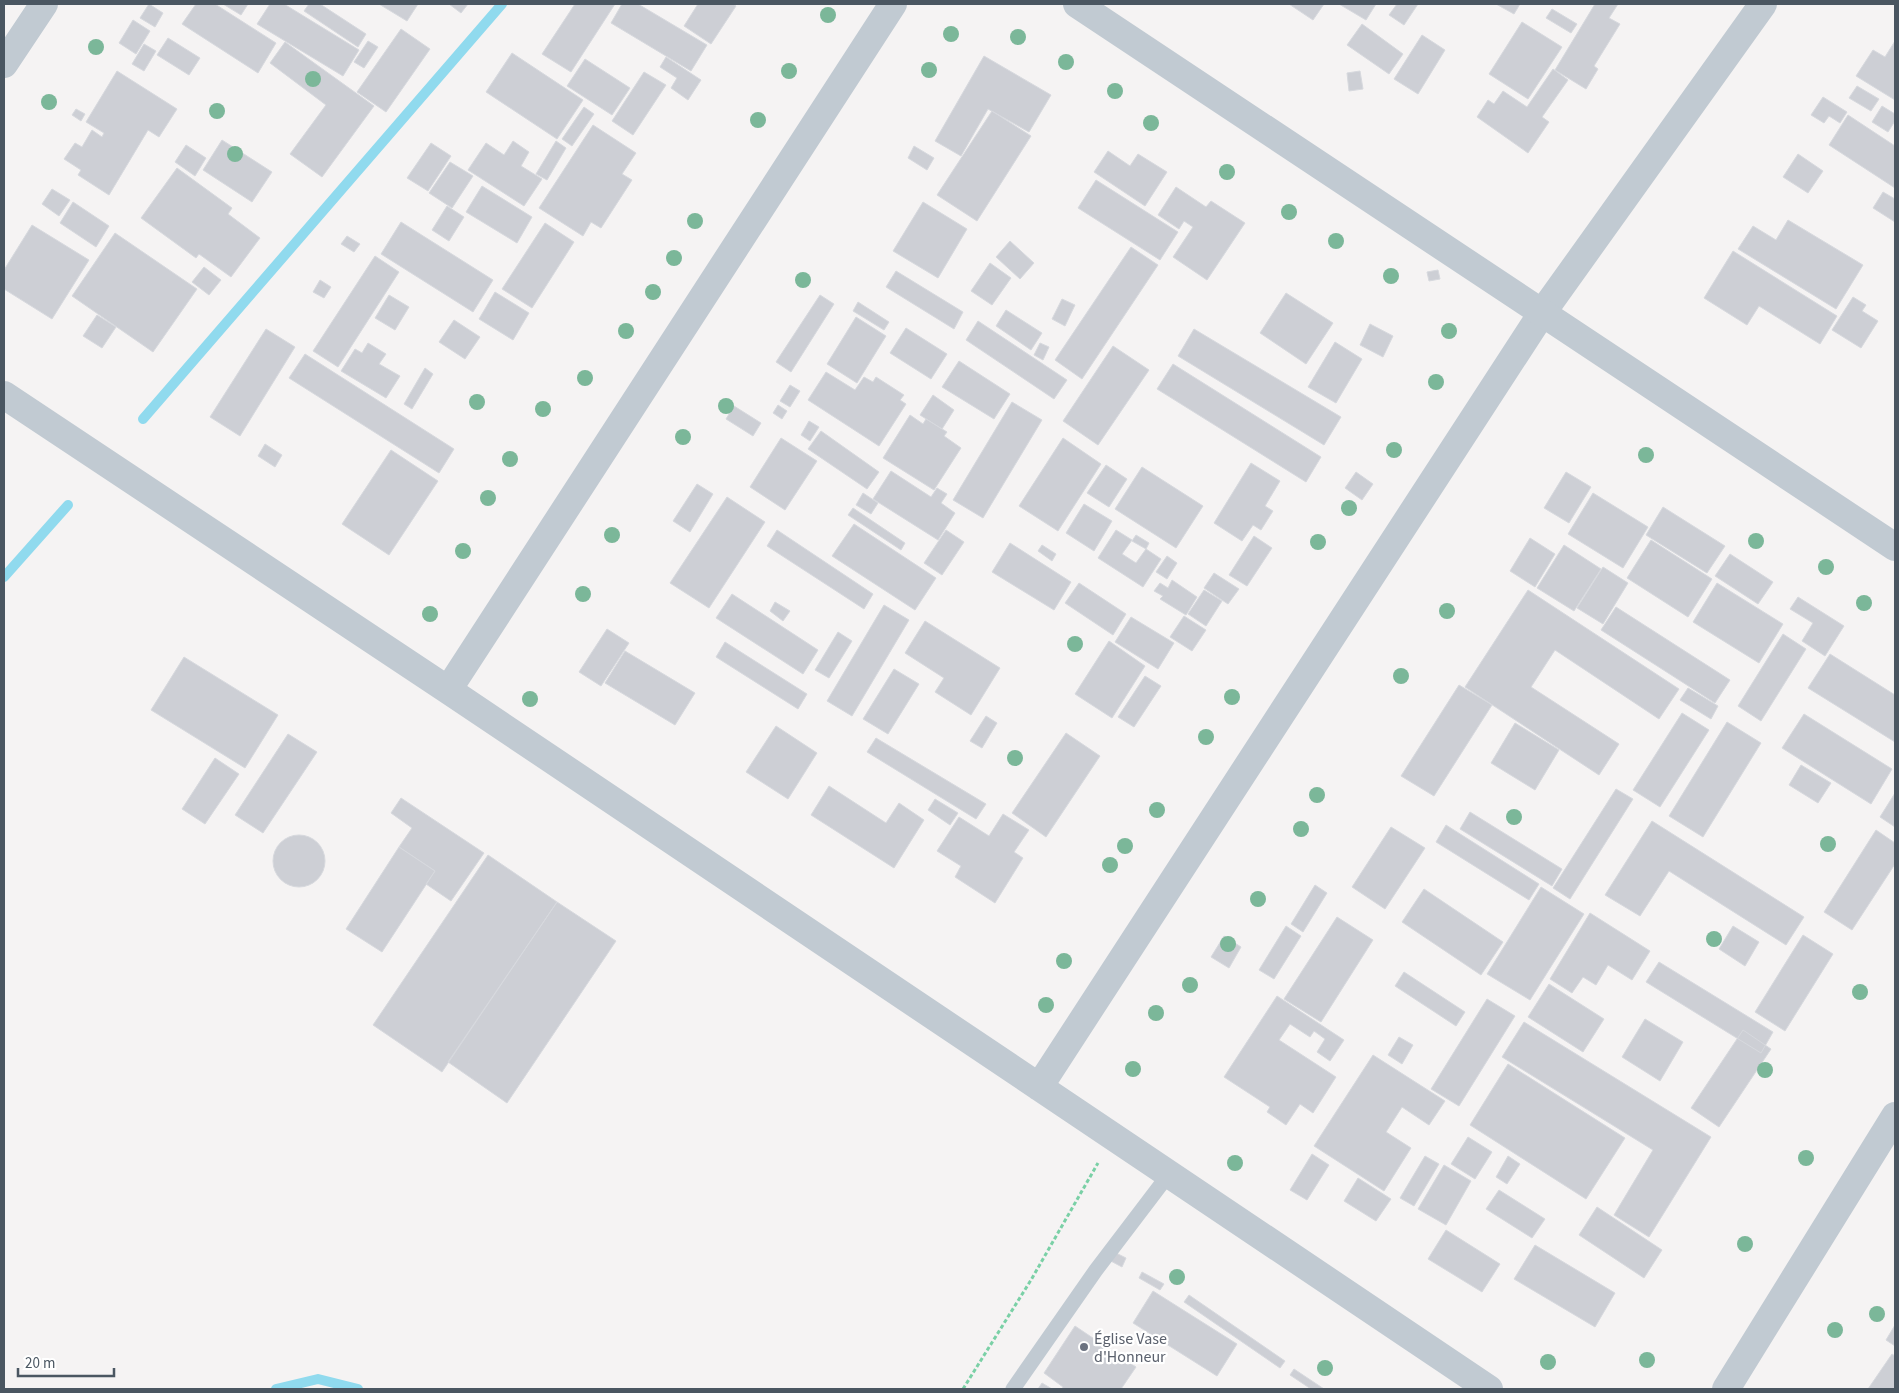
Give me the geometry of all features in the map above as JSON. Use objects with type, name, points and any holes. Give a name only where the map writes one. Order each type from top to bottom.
[{"type":"street","points":[[4,64],[44,4]]},
{"type":"street","points":[[448,690],[894,4]]},
{"type":"street","points":[[1077,4],[1895,547]]},
{"type":"street","points":[[1039,1087],[1542,313],[1763,4]]},
{"type":"street","points":[[4,394],[1489,1389]]},
{"type":"street","points":[[1726,1389],[1895,1116]]},
{"type":"lane","points":[[1013,1389],[1096,1270],[1169,1174]]},
{"type":"path","points":[[963,1389],[1032,1280],[1113,1137]]},
{"type":"building","points":[[149,4],[163,13],[155,27],[140,18]]},
{"type":"building","points":[[196,4],[215,4],[276,43],[258,73],[182,24]]},
{"type":"building","points":[[223,4],[248,4],[241,15]]},
{"type":"building","points":[[270,4],[284,4],[359,50],[343,76],[257,24]]},
{"type":"building","points":[[309,4],[320,4],[366,34],[358,47],[304,11]]},
{"type":"building","points":[[379,4],[418,4],[407,21]]},
{"type":"building","points":[[449,4],[468,4],[461,13]]},
{"type":"building","points":[[575,4],[615,4],[571,72],[542,54]]},
{"type":"building","points":[[622,4],[638,4],[707,45],[691,71],[611,23]]},
{"type":"building","points":[[698,4],[733,4],[736,6],[711,44],[684,26]]},
{"type":"building","points":[[1289,4],[1324,4],[1313,20]]},
{"type":"building","points":[[1339,4],[1376,4],[1366,20]]},
{"type":"building","points":[[1397,4],[1418,4],[1404,25],[1389,15]]},
{"type":"building","points":[[1496,4],[1520,4],[1514,14]]},
{"type":"building","points":[[1595,4],[1618,4],[1609,18],[1620,24],[1594,66],[1598,69],[1586,89],[1555,70]]},
{"type":"building","points":[[1552,9],[1577,24],[1571,33],[1546,18]]},
{"type":"building","points":[[133,20],[150,31],[136,54],[119,43]]},
{"type":"building","points":[[1522,22],[1562,47],[1528,99],[1489,74]]},
{"type":"building","points":[[1362,24],[1403,54],[1389,74],[1347,45]]},
{"type":"building","points":[[401,29],[430,49],[386,112],[357,92]]},
{"type":"building","points":[[1422,35],[1445,50],[1418,94],[1394,79]]},
{"type":"building","points":[[168,38],[200,58],[189,75],[157,55]]},
{"type":"building","points":[[368,41],[378,47],[364,68],[354,62]]},
{"type":"building","points":[[1895,41],[1895,100],[1856,76],[1873,50],[1885,57]]},
{"type":"building","points":[[285,42],[374,106],[322,177],[290,154],[326,105],[270,63]]},
{"type":"building","points":[[144,44],[156,51],[144,71],[132,64]]},
{"type":"building","points":[[512,53],[583,100],[557,139],[486,92]]},
{"type":"building","points":[[984,56],[1051,95],[1029,132],[988,109],[961,156],[935,141]]},
{"type":"building","points":[[666,57],[701,80],[688,100],[671,88],[677,78],[660,67]]},
{"type":"building","points":[[585,59],[630,88],[612,115],[567,86]]},
{"type":"building","points":[[1553,69],[1568,80],[1542,117],[1549,122],[1528,153],[1477,117],[1488,100],[1494,104],[1503,91],[1527,107]]},
{"type":"building","points":[[117,71],[177,109],[159,137],[148,130],[109,195],[78,175],[81,170],[64,159],[75,143],[82,147],[92,130],[102,137],[104,133],[86,122]]},
{"type":"building","points":[[1360,71],[1363,89],[1349,91],[1347,73]]},
{"type":"building","points":[[644,72],[666,85],[633,135],[612,121]]},
{"type":"building","points":[[1857,86],[1879,99],[1871,111],[1849,98]]},
{"type":"building","points":[[1823,97],[1847,112],[1840,123],[1829,116],[1824,123],[1811,115]]},
{"type":"building","points":[[1882,106],[1895,114],[1895,121],[1888,132],[1872,122]]},
{"type":"building","points":[[584,107],[594,114],[572,146],[562,139]]},
{"type":"building","points":[[76,109],[85,114],[81,121],[72,115]]},
{"type":"building","points":[[992,111],[1031,136],[977,221],[937,195]]},
{"type":"building","points":[[1848,115],[1895,146],[1895,188],[1829,145]]},
{"type":"building","points":[[593,125],[636,153],[622,174],[632,180],[601,228],[591,222],[583,236],[539,208]]},
{"type":"building","points":[[222,140],[272,172],[252,202],[203,170]]},
{"type":"building","points":[[513,141],[529,152],[521,166],[542,179],[524,206],[468,170],[486,143],[504,155]]},
{"type":"building","points":[[556,141],[566,148],[547,180],[536,174]]},
{"type":"building","points":[[431,143],[451,156],[428,191],[407,178]]},
{"type":"building","points":[[186,145],[206,158],[195,176],[175,162]]},
{"type":"building","points":[[914,146],[934,158],[927,170],[908,158]]},
{"type":"building","points":[[1108,151],[1130,166],[1138,154],[1167,172],[1145,206],[1094,172]]},
{"type":"building","points":[[1798,154],[1823,171],[1808,193],[1783,177]]},
{"type":"building","points":[[450,162],[473,176],[452,208],[429,193]]},
{"type":"building","points":[[177,168],[232,208],[228,214],[260,238],[231,277],[199,254],[196,258],[141,218]]},
{"type":"building","points":[[1096,180],[1178,232],[1160,260],[1078,208]]},
{"type":"building","points":[[482,186],[532,217],[517,243],[466,212]]},
{"type":"building","points":[[1176,187],[1206,207],[1211,201],[1245,223],[1207,280],[1173,257],[1193,227],[1184,221],[1179,229],[1158,215]]},
{"type":"building","points":[[52,189],[70,200],[59,216],[42,204]]},
{"type":"building","points":[[1883,192],[1895,199],[1895,222],[1873,208]]},
{"type":"building","points":[[73,202],[109,226],[96,247],[60,223]]},
{"type":"building","points":[[923,202],[967,229],[938,278],[893,251]]},
{"type":"building","points":[[447,206],[464,217],[449,241],[432,230]]},
{"type":"building","points":[[1788,220],[1863,265],[1836,309],[1738,249],[1753,226],[1776,240]]},
{"type":"building","points":[[401,222],[493,280],[473,312],[381,254]]},
{"type":"building","points":[[545,223],[574,242],[532,308],[502,289]]},
{"type":"building","points":[[32,225],[89,260],[52,319],[4,289],[4,270]]},
{"type":"building","points":[[115,233],[197,289],[153,352],[72,296]]},
{"type":"building","points":[[347,236],[360,244],[354,252],[341,244]]},
{"type":"building","points":[[1010,241],[1034,263],[1020,279],[996,257]]},
{"type":"building","points":[[1131,247],[1158,265],[1082,379],[1055,360]]},
{"type":"building","points":[[1733,251],[1837,316],[1820,344],[1759,306],[1747,325],[1704,298]]},
{"type":"building","points":[[375,256],[399,272],[338,367],[313,351]]},
{"type":"building","points":[[990,263],[1011,278],[992,305],[971,291]]},
{"type":"building","points":[[204,267],[221,280],[209,295],[192,282]]},
{"type":"building","points":[[1438,270],[1440,279],[1429,281],[1427,272]]},
{"type":"building","points":[[896,271],[963,312],[954,329],[886,287]]},
{"type":"building","points":[[320,280],[331,287],[324,298],[313,292]]},
{"type":"building","points":[[495,292],[529,313],[513,340],[479,319]]},
{"type":"building","points":[[1286,293],[1333,323],[1306,364],[1260,333]]},
{"type":"building","points":[[389,295],[409,307],[395,330],[375,318]]},
{"type":"building","points":[[820,295],[834,304],[791,372],[776,362]]},
{"type":"building","points":[[1853,297],[1866,305],[1862,311],[1878,321],[1861,348],[1832,330]]},
{"type":"building","points":[[1062,299],[1075,305],[1065,326],[1052,319]]},
{"type":"building","points":[[858,302],[889,322],[884,330],[853,311]]},
{"type":"building","points":[[1006,310],[1042,333],[1031,350],[996,326]]},
{"type":"building","points":[[97,315],[116,327],[102,348],[83,336]]},
{"type":"building","points":[[856,317],[886,336],[857,383],[827,364]]},
{"type":"building","points":[[454,320],[480,337],[465,359],[439,342]]},
{"type":"building","points":[[978,321],[1067,380],[1054,399],[966,340]]},
{"type":"building","points":[[1370,324],[1393,336],[1383,357],[1360,345]]},
{"type":"building","points":[[906,328],[947,354],[931,379],[890,353]]},
{"type":"building","points":[[266,329],[295,347],[240,436],[210,417]]},
{"type":"building","points":[[1194,329],[1341,417],[1324,445],[1178,356]]},
{"type":"building","points":[[1335,342],[1362,359],[1336,403],[1308,387]]},
{"type":"building","points":[[368,343],[386,354],[379,364],[400,376],[386,398],[341,371],[355,349],[362,353]]},
{"type":"building","points":[[1040,343],[1049,347],[1043,360],[1034,355]]},
{"type":"building","points":[[1113,346],[1149,370],[1098,445],[1063,421]]},
{"type":"building","points":[[305,354],[454,449],[439,473],[289,378]]},
{"type":"building","points":[[959,361],[1010,394],[994,419],[942,387]]},
{"type":"building","points":[[1173,364],[1321,457],[1306,482],[1157,389]]},
{"type":"building","points":[[425,368],[433,374],[412,409],[404,404]]},
{"type":"building","points":[[826,372],[855,390],[864,377],[873,382],[876,377],[904,395],[900,400],[906,404],[879,446],[808,400]]},
{"type":"building","points":[[790,385],[800,391],[790,407],[780,401]]},
{"type":"building","points":[[933,395],[954,410],[942,429],[920,415]]},
{"type":"building","points":[[1012,402],[1042,420],[983,518],[953,500]]},
{"type":"building","points":[[778,405],[787,411],[782,419],[773,413]]},
{"type":"building","points":[[734,406],[761,423],[753,436],[726,419]]},
{"type":"building","points":[[910,415],[923,424],[926,419],[947,432],[944,436],[961,448],[934,490],[883,458]]},
{"type":"building","points":[[809,421],[819,427],[810,441],[801,435]]},
{"type":"building","points":[[821,431],[879,472],[867,489],[808,449]]},
{"type":"building","points":[[781,438],[817,461],[785,510],[750,487]]},
{"type":"building","points":[[1063,438],[1101,464],[1058,531],[1019,506]]},
{"type":"building","points":[[265,444],[282,455],[275,467],[258,456]]},
{"type":"building","points":[[391,450],[438,481],[389,555],[342,524]]},
{"type":"building","points":[[1251,463],[1280,481],[1265,506],[1273,511],[1261,530],[1253,525],[1242,541],[1214,523]]},
{"type":"building","points":[[1106,465],[1127,479],[1109,507],[1087,493]]},
{"type":"building","points":[[1142,467],[1203,506],[1176,548],[1115,509]]},
{"type":"building","points":[[891,471],[931,497],[937,488],[947,494],[941,503],[955,513],[938,540],[873,499]]},
{"type":"building","points":[[1356,472],[1373,484],[1362,500],[1345,488]]},
{"type":"building","points":[[1566,472],[1591,487],[1569,523],[1544,508]]},
{"type":"building","points":[[697,484],[713,494],[690,532],[673,521]]},
{"type":"building","points":[[863,493],[878,503],[871,514],[856,505]]},
{"type":"building","points":[[1593,493],[1648,527],[1623,568],[1568,534]]},
{"type":"building","points":[[727,497],[765,522],[709,608],[670,583]]},
{"type":"building","points":[[1084,504],[1112,521],[1094,551],[1066,533]]},
{"type":"building","points":[[1663,507],[1725,546],[1707,573],[1646,535]]},
{"type":"building","points":[[853,508],[905,543],[901,550],[848,515]]},
{"type":"building","points":[[854,524],[936,578],[915,610],[832,556]]},
{"type":"building","points":[[777,530],[873,594],[864,609],[767,546]]},
{"type":"building","points":[[946,530],[964,542],[942,575],[924,563]]},
{"type":"building","points":[[1116,530],[1132,540],[1122,554],[1136,563],[1146,549],[1161,559],[1143,587],[1098,558]]},
{"type":"building","points":[[1136,535],[1149,543],[1146,549],[1132,541]]},
{"type":"building","points":[[1254,536],[1272,548],[1247,586],[1229,575]]},
{"type":"building","points":[[1530,538],[1555,554],[1535,587],[1510,571]]},
{"type":"building","points":[[1651,540],[1712,579],[1688,617],[1627,578]]},
{"type":"building","points":[[1010,543],[1071,582],[1054,610],[992,572]]},
{"type":"building","points":[[1042,545],[1056,554],[1052,561],[1038,551]]},
{"type":"building","points":[[1564,545],[1601,569],[1574,611],[1537,588]]},
{"type":"building","points":[[1730,554],[1773,582],[1758,604],[1715,576]]},
{"type":"building","points":[[1167,556],[1177,563],[1167,579],[1156,572]]},
{"type":"building","points":[[1603,567],[1628,583],[1603,624],[1577,608]]},
{"type":"building","points":[[1214,573],[1239,589],[1228,604],[1204,588]]},
{"type":"building","points":[[1172,580],[1197,597],[1186,615],[1160,599],[1163,596],[1154,591],[1160,583],[1168,588]]},
{"type":"building","points":[[1079,583],[1126,614],[1113,635],[1065,603]]},
{"type":"building","points":[[1717,583],[1783,624],[1759,663],[1693,622]]},
{"type":"building","points":[[1204,590],[1222,601],[1206,626],[1188,614]]},
{"type":"building","points":[[1528,590],[1679,689],[1659,719],[1555,650],[1531,687],[1619,744],[1599,775],[1465,687]]},
{"type":"building","points":[[732,594],[818,650],[803,674],[716,618]]},
{"type":"building","points":[[1798,597],[1844,626],[1825,656],[1802,641],[1813,623],[1790,609]]},
{"type":"building","points":[[775,602],[790,611],[783,621],[770,611]]},
{"type":"building","points":[[884,605],[909,620],[852,716],[827,701]]},
{"type":"building","points":[[1616,607],[1730,680],[1715,703],[1601,630]]},
{"type":"building","points":[[1184,616],[1206,630],[1192,651],[1170,637]]},
{"type":"building","points":[[1131,617],[1174,643],[1158,669],[1115,642]]},
{"type":"building","points":[[925,621],[1000,668],[971,715],[935,692],[944,678],[905,653]]},
{"type":"building","points":[[607,629],[629,643],[601,686],[579,672]]},
{"type":"building","points":[[838,632],[852,641],[829,678],[815,670]]},
{"type":"building","points":[[1783,634],[1806,649],[1761,721],[1738,706]]},
{"type":"building","points":[[1109,641],[1145,666],[1112,718],[1075,694]]},
{"type":"building","points":[[725,642],[807,694],[798,709],[716,657]]},
{"type":"building","points":[[625,651],[695,693],[675,725],[605,683]]},
{"type":"building","points":[[1830,654],[1895,695],[1895,742],[1808,688]]},
{"type":"building","points":[[184,657],[278,715],[245,768],[151,710]]},
{"type":"building","points":[[894,669],[919,684],[888,734],[863,719]]},
{"type":"building","points":[[1145,676],[1161,686],[1134,727],[1118,717]]},
{"type":"building","points":[[1459,685],[1492,705],[1434,796],[1401,776]]},
{"type":"building","points":[[1688,688],[1718,706],[1711,719],[1680,700]]},
{"type":"building","points":[[1682,713],[1709,730],[1660,807],[1633,790]]},
{"type":"building","points":[[1804,714],[1892,769],[1871,804],[1782,748]]},
{"type":"building","points":[[986,716],[997,723],[982,748],[970,741]]},
{"type":"building","points":[[1727,722],[1761,743],[1703,837],[1669,816]]},
{"type":"building","points":[[1515,723],[1559,750],[1535,790],[1491,763]]},
{"type":"building","points":[[776,726],[817,753],[788,799],[746,772]]},
{"type":"building","points":[[1066,733],[1100,756],[1046,837],[1012,813]]},
{"type":"building","points":[[288,734],[317,752],[263,833],[235,815]]},
{"type":"building","points":[[876,738],[986,804],[976,819],[867,752]]},
{"type":"building","points":[[215,758],[239,774],[205,824],[182,809]]},
{"type":"building","points":[[1801,765],[1831,783],[1818,803],[1789,785]]},
{"type":"building","points":[[829,786],[886,823],[899,803],[924,820],[894,868],[811,815]]},
{"type":"building","points":[[1616,789],[1633,799],[1570,899],[1553,888]]},
{"type":"building","points":[[1895,793],[1895,827],[1880,817]]},
{"type":"building","points":[[401,798],[484,853],[451,901],[426,884],[435,871],[399,847],[412,828],[391,813]]},
{"type":"building","points":[[935,799],[958,813],[950,825],[928,810]]},
{"type":"building","points":[[1470,812],[1562,869],[1552,886],[1460,829]]},
{"type":"building","points":[[1003,814],[1029,830],[1014,852],[1023,858],[995,903],[955,877],[961,866],[937,851],[959,817],[989,836]]},
{"type":"building","points":[[1652,821],[1804,917],[1786,945],[1669,871],[1640,916],[1605,895]]},
{"type":"building","points":[[1446,825],[1539,884],[1529,900],[1436,842]]},
{"type":"building","points":[[1391,827],[1425,848],[1385,909],[1352,887]]},
{"type":"building","points":[[1876,830],[1895,843],[1895,864],[1852,930],[1824,912]]},
{"type":"building","points":[[299,835],[309,837],[317,843],[323,851],[325,861],[323,871],[317,879],[309,885],[299,887],[289,885],[281,879],[275,871],[273,861],[275,851],[281,843],[289,837]]},
{"type":"building","points":[[399,847],[435,871],[382,952],[346,929]]},
{"type":"building","points":[[488,855],[557,902],[442,1072],[373,1025]]},
{"type":"building","points":[[1315,885],[1327,893],[1303,932],[1291,924]]},
{"type":"building","points":[[1541,887],[1584,914],[1530,1000],[1487,974]]},
{"type":"building","points":[[1424,889],[1503,942],[1481,975],[1402,922]]},
{"type":"building","points":[[557,902],[616,941],[507,1103],[448,1062]]},
{"type":"building","points":[[1590,913],[1650,951],[1632,980],[1608,965],[1596,985],[1583,977],[1572,993],[1550,979]]},
{"type":"building","points":[[1337,917],[1373,940],[1321,1022],[1284,999]]},
{"type":"building","points":[[1286,926],[1301,936],[1274,979],[1259,970]]},
{"type":"building","points":[[1733,926],[1759,942],[1745,966],[1719,949]]},
{"type":"building","points":[[1803,935],[1833,954],[1785,1031],[1755,1012]]},
{"type":"building","points":[[1224,936],[1241,947],[1229,968],[1211,957]]},
{"type":"building","points":[[1659,962],[1773,1032],[1761,1053],[1646,982]]},
{"type":"building","points":[[1404,972],[1465,1012],[1456,1026],[1395,986]]},
{"type":"building","points":[[1549,984],[1604,1019],[1583,1052],[1528,1017]]},
{"type":"building","points":[[1277,996],[1344,1040],[1330,1061],[1317,1052],[1325,1039],[1314,1031],[1310,1037],[1290,1024],[1279,1040],[1336,1077],[1313,1113],[1300,1104],[1286,1125],[1267,1112],[1270,1107],[1224,1077]]},
{"type":"building","points":[[1487,999],[1515,1016],[1459,1106],[1431,1089]]},
{"type":"building","points":[[1645,1019],[1683,1042],[1660,1081],[1622,1057]]},
{"type":"building","points":[[1524,1022],[1711,1137],[1649,1237],[1614,1215],[1653,1150],[1502,1057]]},
{"type":"building","points":[[1743,1030],[1771,1049],[1719,1127],[1691,1108]]},
{"type":"building","points":[[1399,1037],[1413,1045],[1402,1064],[1388,1055]]},
{"type":"building","points":[[1373,1055],[1445,1101],[1429,1125],[1402,1107],[1386,1132],[1411,1148],[1384,1191],[1314,1146]]},
{"type":"building","points":[[1508,1064],[1625,1138],[1586,1199],[1470,1125]]},
{"type":"building","points":[[1468,1137],[1492,1152],[1475,1179],[1451,1164]]},
{"type":"building","points":[[1312,1154],[1329,1165],[1307,1200],[1290,1190]]},
{"type":"building","points":[[1425,1156],[1439,1164],[1414,1206],[1400,1198]]},
{"type":"building","points":[[1508,1156],[1520,1164],[1507,1184],[1496,1177]]},
{"type":"building","points":[[1444,1165],[1471,1181],[1446,1225],[1418,1209]]},
{"type":"building","points":[[1358,1178],[1391,1199],[1376,1221],[1344,1201]]},
{"type":"building","points":[[1499,1190],[1545,1219],[1532,1238],[1486,1209]]},
{"type":"building","points":[[1597,1207],[1662,1250],[1644,1278],[1579,1235]]},
{"type":"building","points":[[1446,1230],[1500,1264],[1482,1292],[1428,1259]]},
{"type":"building","points":[[1535,1245],[1615,1293],[1595,1327],[1514,1279]]},
{"type":"building","points":[[1112,1251],[1126,1258],[1122,1267],[1107,1259]]},
{"type":"building","points":[[1142,1272],[1164,1284],[1160,1290],[1139,1278]]},
{"type":"building","points":[[1153,1291],[1237,1344],[1217,1376],[1133,1323]]},
{"type":"building","points":[[1189,1295],[1285,1361],[1280,1368],[1184,1302]]},
{"type":"building","points":[[1895,1325],[1895,1346],[1886,1340]]},
{"type":"building","name":"Église Vase d'Honneur","points":[[1075,1326],[1136,1367],[1121,1389],[1062,1389],[1063,1387],[1044,1373]]},
{"type":"building","points":[[1892,1354],[1895,1356],[1895,1389],[1868,1389]]},
{"type":"building","points":[[1294,1369],[1324,1389],[1311,1389],[1290,1375]]},
{"type":"building","name":"Église Vase d'Honneur","points":[[1042,1383],[1052,1389],[1038,1389]]},
{"type":"waterway","points":[[143,419],[502,4]]},
{"type":"waterway","points":[[4,577],[68,505]]},
{"type":"waterway","points":[[276,1389],[318,1379],[358,1389]]},
{"type":"place","name":"Église Vase d'Honneur","points":[[1084,1347]]}]
